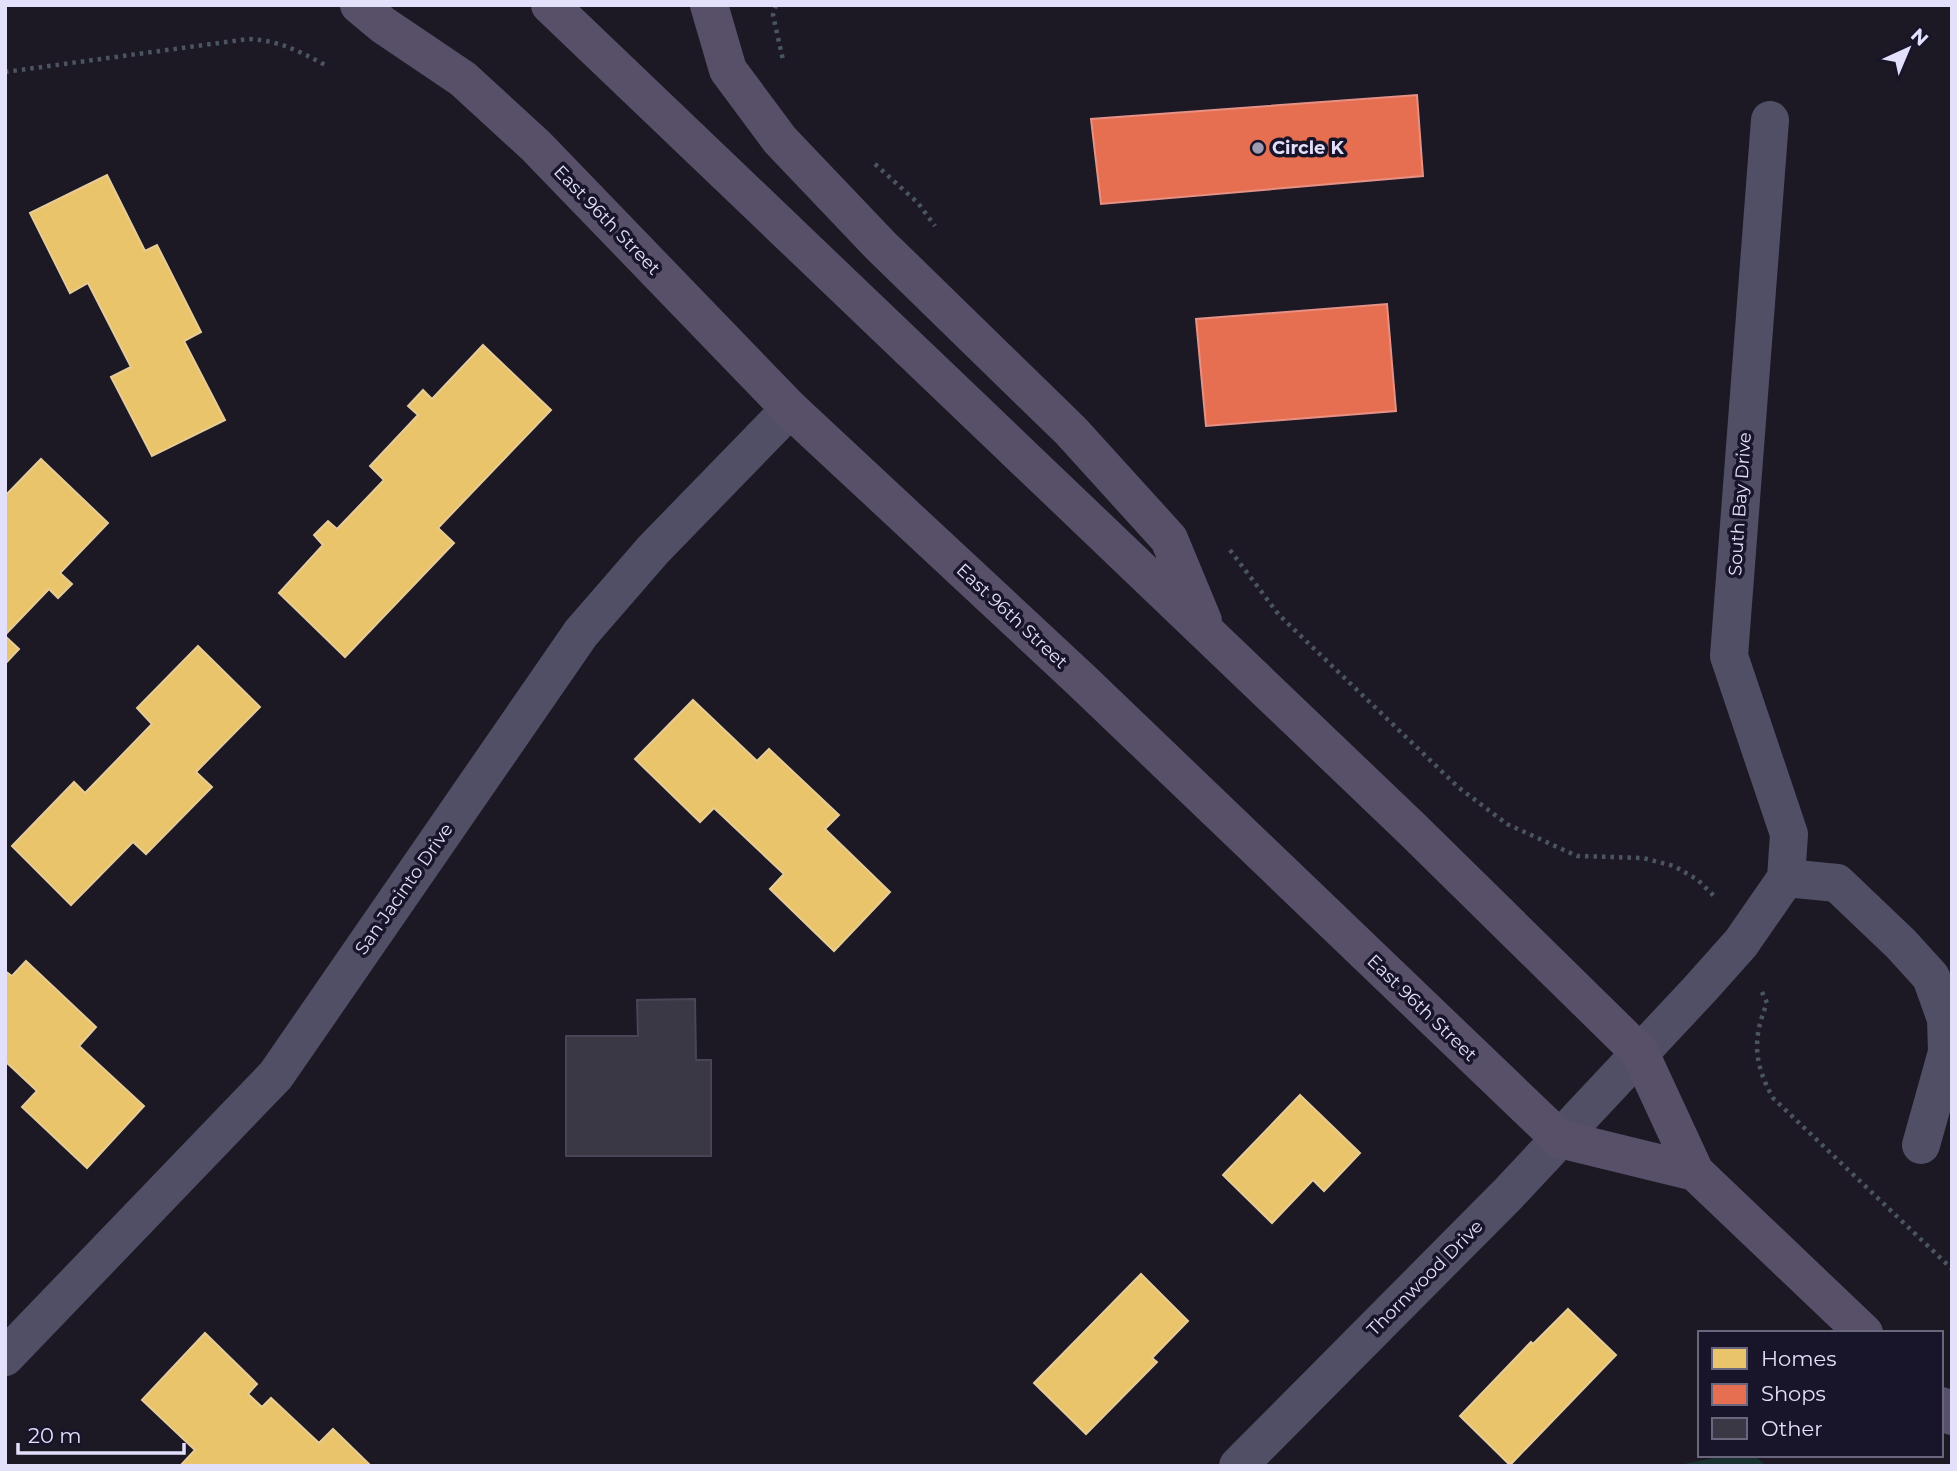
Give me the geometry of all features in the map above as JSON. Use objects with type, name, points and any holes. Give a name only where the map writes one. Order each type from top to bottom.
[{"type":"main road","name":"East 96th Street","points":[[359,5],[383,25],[463,79],[536,146],[790,409],[1081,680],[1560,1139]]},
{"type":"main road","points":[[550,5],[1411,828],[1640,1053],[1695,1172],[1862,1331]]},
{"type":"main road","points":[[709,5],[727,70],[780,140],[881,246],[1071,431],[1169,538],[1209,636]]},
{"type":"main road","points":[[1560,1139],[1695,1172]]},
{"type":"street","name":"South Bay Drive","points":[[1770,120],[1729,656],[1789,834],[1786,878]]},
{"type":"street","name":"San Jacinto Drive","points":[[5,1357],[276,1075],[581,633],[653,550],[790,409]]},
{"type":"street","points":[[1640,1053],[1741,943],[1786,878],[1837,883],[1901,944],[1931,977],[1946,1019],[1947,1052],[1921,1145]]},
{"type":"street","name":"Thornwood Drive","points":[[1238,1466],[1560,1139],[1640,1053]]},
{"type":"path","points":[[776,5],[773,15],[785,71]]},
{"type":"path","points":[[5,72],[248,39],[267,39],[289,46],[324,65]]},
{"type":"path","points":[[866,156],[918,203],[942,236]]},
{"type":"path","points":[[1224,542],[1279,615],[1458,787],[1507,824],[1577,856],[1643,858],[1674,866],[1699,880],[1717,900],[1741,943],[1767,1003],[1758,1024],[1756,1052],[1762,1077],[1773,1098],[1952,1269]]},
{"type":"green space","points":[[1718,1457],[1756,1457],[1766,1466],[1674,1466]]},
{"type":"building: Homes","points":[[107,175],[145,251],[157,245],[201,332],[184,341],[225,420],[152,456],[111,377],[131,367],[88,283],[70,293],[30,213]]},
{"type":"building: Homes","points":[[483,345],[551,410],[438,528],[454,543],[345,657],[279,593],[323,545],[314,535],[328,521],[337,529],[384,480],[370,466],[418,415],[408,406],[423,390],[432,399]]},
{"type":"building: Homes","points":[[41,459],[108,523],[60,573],[72,584],[58,598],[49,589],[5,635],[5,496]]},
{"type":"building: Homes","points":[[5,636],[19,649],[5,664]]},
{"type":"building: Homes","points":[[198,646],[260,707],[196,772],[212,787],[146,854],[133,842],[71,905],[12,846],[74,782],[85,793],[152,724],[137,708]]},
{"type":"building: Homes","points":[[693,700],[757,761],[769,749],[839,815],[825,829],[890,892],[834,951],[770,889],[784,874],[714,808],[700,822],[635,759]]},
{"type":"building: Homes","points":[[26,961],[96,1027],[79,1046],[144,1106],[87,1168],[22,1107],[37,1091],[5,1061],[5,971],[12,976]]},
{"type":"building: Homes","points":[[1300,1095],[1360,1153],[1324,1191],[1313,1180],[1272,1223],[1223,1175]]},
{"type":"building: Homes","points":[[1141,1274],[1188,1321],[1152,1358],[1157,1362],[1086,1434],[1034,1383]]},
{"type":"building: Homes","points":[[1568,1309],[1616,1355],[1510,1465],[1460,1416],[1531,1342],[1533,1344]]},
{"type":"building: Homes","points":[[205,1333],[257,1384],[248,1394],[262,1407],[271,1398],[319,1443],[333,1429],[371,1466],[180,1466],[195,1450],[142,1400]]},
{"type":"building: Shops","name":"Circle K","points":[[1417,95],[1423,176],[1101,204],[1091,119]]},
{"type":"building: Shops","points":[[1387,304],[1396,411],[1206,426],[1196,319]]},
{"type":"building: Other","points":[[695,999],[696,1060],[711,1060],[711,1156],[566,1156],[566,1036],[638,1036],[637,1000]]},
{"type":"place","name":"Circle K","points":[[1258,148]]}]
